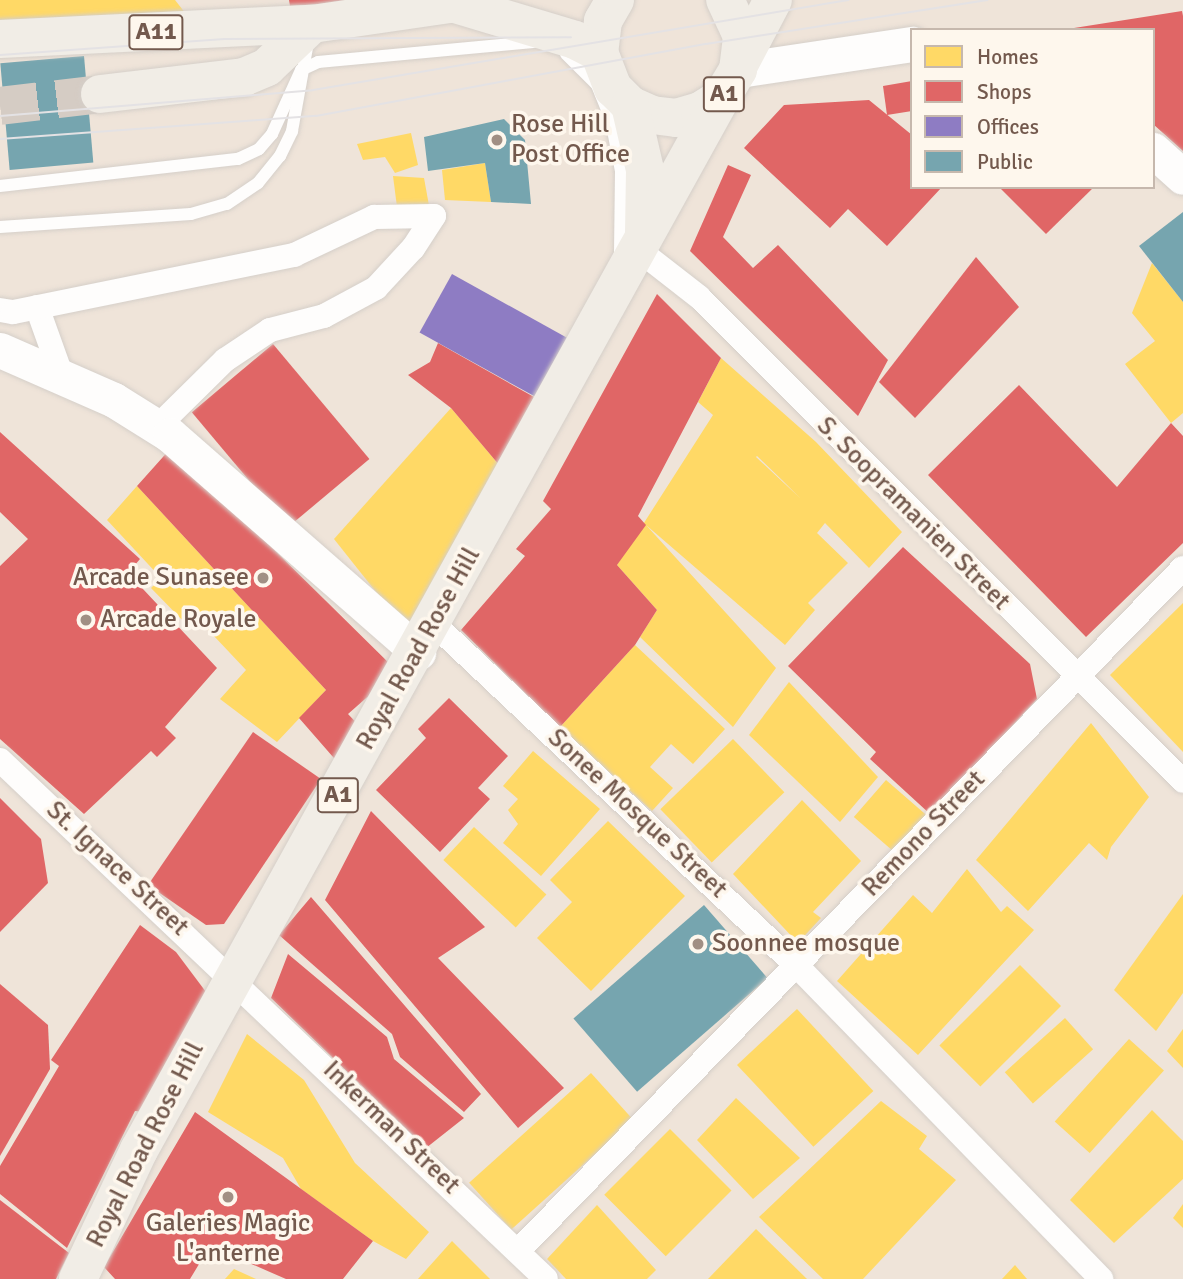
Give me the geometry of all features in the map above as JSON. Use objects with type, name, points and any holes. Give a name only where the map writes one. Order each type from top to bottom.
[{"type":"main road","points":[[599,52],[603,21],[615,0]]},
{"type":"main road","name":"A1","points":[[599,52],[613,88],[630,104],[652,115],[677,118],[700,111],[733,77],[742,36],[725,0]]},
{"type":"main road","name":"Royal Road Rose Hill","points":[[78,1279],[139,1150],[426,638],[642,246],[773,0]]},
{"type":"main road","name":"A11","points":[[0,39],[312,24],[465,1],[575,40],[599,52]]},
{"type":"main road","name":"A11","points":[[100,94],[244,77],[267,67],[312,24]]},
{"type":"main road","name":"Royal Road Rose Hill","points":[[630,104],[645,170],[642,246]]},
{"type":"street","points":[[733,77],[910,44]]},
{"type":"street","points":[[1155,152],[1183,177]]},
{"type":"street","points":[[0,310],[37,307],[294,255],[374,217],[434,216],[413,248],[376,288],[324,316],[270,330],[225,360],[157,427]]},
{"type":"street","name":"S. Soopramanien Street","points":[[642,246],[708,307],[1075,678],[1183,781]]},
{"type":"street","points":[[37,307],[62,377]]},
{"type":"street","points":[[0,349],[114,400],[157,427],[426,638]]},
{"type":"street","name":"Remono Street","points":[[518,1251],[1183,569]]},
{"type":"street","name":"Sonee Mosque Street","points":[[426,638],[796,965],[1101,1279]]},
{"type":"street","name":"St. Ignace Street","points":[[0,760],[235,979]]},
{"type":"street","name":"Inkerman Street","points":[[235,979],[546,1279]]},
{"type":"lane","points":[[0,227],[191,214],[227,204],[258,183],[280,156],[292,131],[301,70],[312,24]]},
{"type":"lane","points":[[0,186],[238,159],[259,149],[272,134],[301,70],[338,56],[539,42],[573,58],[597,85],[611,120],[621,171],[622,245],[603,315]]},
{"type":"shaded area","points":[[0,0],[1183,0],[1183,1279],[0,1279]]},
{"type":"building: Homes","points":[[0,0],[175,0],[193,23],[0,26]]},
{"type":"building: Homes","points":[[411,133],[418,165],[395,173],[385,157],[363,160],[357,144]]},
{"type":"building: Homes","points":[[485,163],[491,202],[445,200],[442,170]]},
{"type":"building: Homes","points":[[393,176],[424,178],[430,211],[397,207]]},
{"type":"building: Homes","points":[[1152,263],[1183,302],[1183,413],[1171,423],[1125,364],[1155,341],[1132,313]]},
{"type":"building: Homes","points":[[721,358],[816,442],[902,532],[869,568],[825,523],[817,533],[848,563],[808,603],[815,610],[785,645],[646,525],[776,668],[733,727],[640,637],[657,610],[617,565],[713,415],[698,402]],"holes":[[[757,456],[800,498],[756,457]]]},
{"type":"building: Homes","points":[[451,408],[500,466],[407,631],[334,539]]},
{"type":"building: Homes","points":[[137,486],[326,690],[277,742],[220,699],[246,670],[197,618],[188,626],[151,588],[161,578],[107,520]]},
{"type":"building: Homes","points":[[1183,603],[1183,752],[1110,675]]},
{"type":"building: Homes","points":[[635,645],[725,729],[693,764],[671,744],[650,767],[673,788],[652,811],[560,727]]},
{"type":"building: Homes","points":[[789,682],[878,777],[840,822],[749,735]]},
{"type":"building: Homes","points":[[1091,723],[1149,797],[1111,847],[1107,860],[1089,843],[1028,911],[976,860]]},
{"type":"building: Homes","points":[[733,739],[784,792],[712,862],[660,809]]},
{"type":"building: Homes","points":[[533,751],[600,809],[541,876],[503,843],[518,824],[508,810],[518,799],[503,786]]},
{"type":"building: Homes","points":[[886,780],[926,815],[894,852],[854,817]]},
{"type":"building: Homes","points":[[802,800],[861,861],[813,912],[821,918],[798,943],[733,874]]},
{"type":"building: Homes","points":[[608,821],[685,896],[591,991],[537,938],[572,902],[550,880]]},
{"type":"building: Homes","points":[[474,827],[546,895],[516,927],[443,860]]},
{"type":"building: Homes","points":[[967,869],[1001,912],[1007,906],[1034,930],[918,1055],[837,981],[913,895],[932,913]]},
{"type":"building: Homes","points":[[1183,894],[1183,993],[1156,1031],[1114,990]]},
{"type":"building: Homes","points":[[1020,965],[1061,1006],[980,1087],[939,1046]]},
{"type":"building: Homes","points":[[797,1009],[873,1091],[813,1147],[737,1065]]},
{"type":"building: Homes","points":[[1065,1018],[1093,1049],[1033,1103],[1005,1072]]},
{"type":"building: Homes","points":[[1183,1029],[1183,1068],[1167,1051]]},
{"type":"building: Homes","points":[[247,1034],[304,1080],[355,1163],[429,1232],[406,1259],[373,1241],[301,1189],[283,1158],[208,1112]]},
{"type":"building: Homes","points":[[1129,1039],[1164,1070],[1090,1153],[1055,1121]]},
{"type":"building: Homes","points":[[591,1073],[633,1120],[511,1230],[469,1183]]},
{"type":"building: Homes","points":[[736,1098],[800,1158],[753,1199],[697,1140]]},
{"type":"building: Homes","points":[[881,1101],[927,1136],[919,1149],[956,1180],[863,1279],[823,1279],[759,1217]]},
{"type":"building: Homes","points":[[1152,1110],[1183,1141],[1183,1179],[1114,1243],[1070,1200]]},
{"type":"building: Homes","points":[[670,1129],[732,1191],[666,1256],[604,1195]]},
{"type":"building: Homes","points":[[1183,1204],[1183,1228],[1173,1218]]},
{"type":"building: Homes","points":[[597,1205],[656,1270],[647,1279],[566,1279],[547,1259]]},
{"type":"building: Homes","points":[[756,1229],[807,1279],[708,1279]]},
{"type":"building: Homes","points":[[452,1241],[490,1279],[418,1279]]},
{"type":"building: Homes","points":[[1015,1265],[1027,1279],[1002,1279]]},
{"type":"building: Homes","points":[[234,1269],[256,1279],[225,1279]]},
{"type":"building: Shops","points":[[289,0],[353,0],[353,2],[290,6]]},
{"type":"building: Shops","points":[[1182,11],[1183,151],[1155,126],[1155,28],[1074,28]]},
{"type":"building: Shops","points":[[910,81],[910,111],[887,115],[883,86]]},
{"type":"building: Shops","points":[[869,100],[910,133],[910,189],[940,189],[887,246],[848,209],[830,228],[744,148],[784,105]]},
{"type":"building: Shops","points":[[728,165],[751,175],[723,237],[753,268],[778,245],[888,360],[858,416],[690,251]]},
{"type":"building: Shops","points":[[1001,189],[1092,189],[1046,234]]},
{"type":"building: Shops","points":[[976,257],[1019,307],[915,418],[879,382]]},
{"type":"building: Shops","points":[[657,294],[721,358],[638,516],[646,525],[617,565],[657,610],[635,645],[560,727],[461,630],[525,556],[516,549],[551,509],[543,501]]},
{"type":"building: Shops","points":[[438,343],[534,397],[500,466],[451,408],[408,375],[430,362]]},
{"type":"building: Shops","points":[[273,344],[369,459],[288,527],[192,412]]},
{"type":"building: Shops","points":[[1019,385],[1117,487],[1171,423],[1183,436],[1183,543],[1086,637],[928,475]]},
{"type":"building: Shops","name":"Arcade Royale","points":[[0,432],[140,559],[128,573],[217,668],[165,727],[176,738],[157,757],[151,751],[84,814],[0,739],[0,566],[28,539],[0,512]]},
{"type":"building: Shops","name":"Arcade Sunasee","points":[[171,448],[397,671],[348,714],[368,735],[340,765],[299,718],[326,690],[137,486]]},
{"type":"building: Shops","points":[[903,547],[1030,664],[1037,699],[930,814],[870,759],[876,752],[788,666]]},
{"type":"building: Shops","points":[[449,698],[508,756],[478,788],[490,799],[440,852],[376,790],[426,738],[418,729]]},
{"type":"building: Shops","points":[[253,732],[321,779],[224,924],[206,925],[148,885]]},
{"type":"building: Shops","points":[[0,798],[41,839],[48,883],[0,932]]},
{"type":"building: Shops","points":[[371,811],[485,927],[438,958],[564,1088],[518,1128],[325,900]]},
{"type":"building: Shops","points":[[311,897],[481,1094],[464,1112],[400,1057],[392,1034],[279,935]]},
{"type":"building: Shops","points":[[140,925],[176,952],[206,992],[145,1112],[135,1111],[67,1248],[0,1194],[0,1166],[59,1066],[51,1060]]},
{"type":"building: Shops","points":[[288,954],[387,1037],[394,1059],[464,1118],[426,1148],[271,998]]},
{"type":"building: Shops","points":[[0,984],[48,1025],[50,1069],[0,1156]]},
{"type":"building: Shops","name":"Galeries Magic L'anterne","points":[[195,1112],[373,1241],[343,1279],[286,1279],[210,1246],[190,1279],[115,1279],[104,1267]]},
{"type":"building: Shops","points":[[0,1200],[69,1253],[56,1279],[0,1279]]},
{"type":"building: Offices","points":[[452,274],[568,338],[536,397],[420,333]]},
{"type":"building: Public","points":[[84,56],[93,163],[10,170],[0,63]]},
{"type":"building: Public","points":[[504,119],[525,140],[531,204],[491,202],[485,163],[428,171],[424,137]]},
{"type":"building: Public","points":[[1183,212],[1183,302],[1139,246]]},
{"type":"building: Public","points":[[704,905],[768,978],[637,1092],[573,1018]]},
{"type":"tunnel","points":[[0,106],[100,94]]},
{"type":"tram line","points":[[0,116],[313,90],[848,0]]},
{"type":"tram line","points":[[0,139],[316,116],[706,44],[988,0]]},
{"type":"tram line","points":[[0,55],[224,39],[571,37]]},
{"type":"place","name":"Rose Hill Post Office","points":[[497,140]]},
{"type":"place","name":"Arcade Sunasee","points":[[263,578]]},
{"type":"place","name":"Arcade Royale","points":[[86,620]]},
{"type":"place","name":"Soonnee mosque","points":[[698,944]]},
{"type":"place","name":"Galeries Magic L'anterne","points":[[228,1197]]}]
